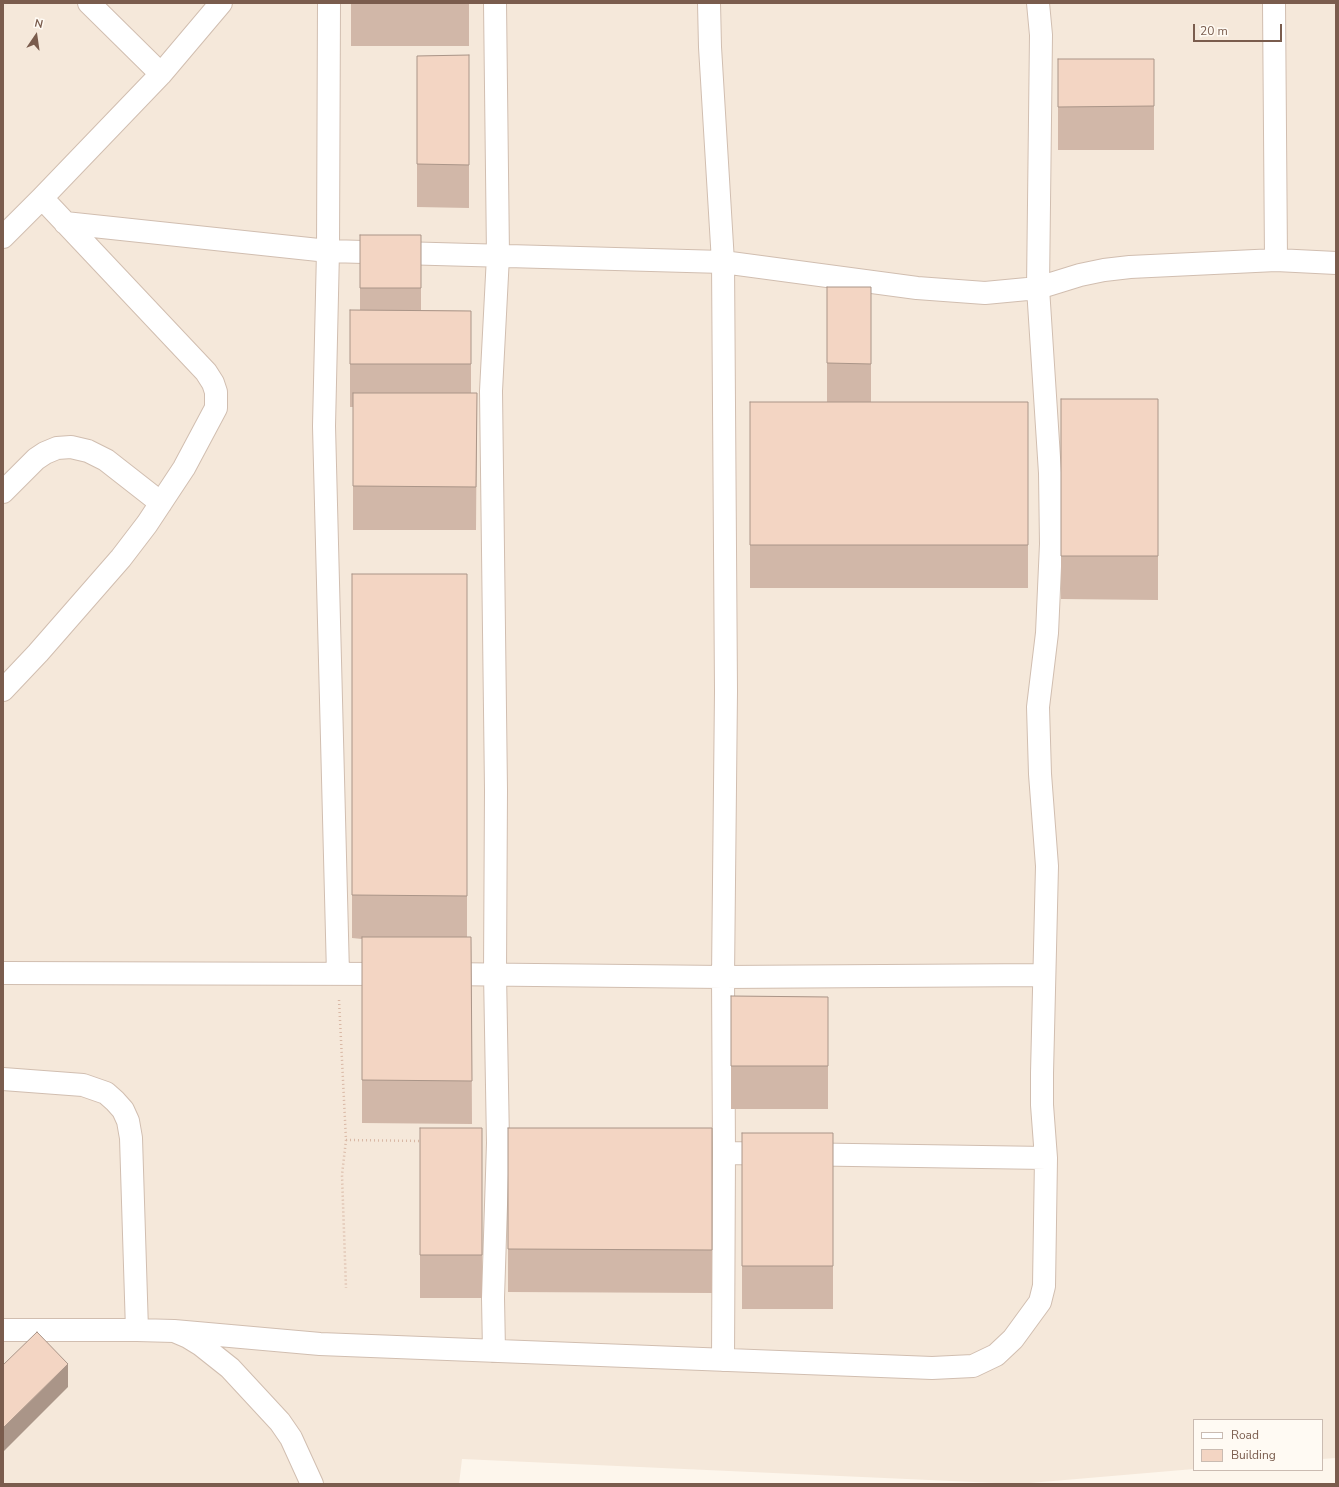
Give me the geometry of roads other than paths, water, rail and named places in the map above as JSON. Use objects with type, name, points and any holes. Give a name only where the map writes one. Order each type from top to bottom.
[{"type":"street","points":[[89,3],[161,74]]},
{"type":"street","points":[[3,237],[161,74],[221,3]]},
{"type":"street","points":[[329,3],[328,251],[324,426],[338,974]]},
{"type":"street","points":[[494,1351],[493,1298],[498,1142],[495,974],[496,790],[491,391],[498,256],[495,3]]},
{"type":"street","points":[[709,3],[710,47],[723,262],[726,692],[723,977],[723,1360]]},
{"type":"street","points":[[3,1330],[174,1331],[320,1344],[932,1368],[973,1366],[996,1355],[1013,1339],[1040,1302],[1044,1286],[1046,1158],[1042,1105],[1047,866],[1040,774],[1038,707],[1047,633],[1051,544],[1050,481],[1038,288],[1041,35],[1038,3]]},
{"type":"street","points":[[1274,3],[1276,260]]},
{"type":"street","points":[[3,690],[38,653],[121,558],[147,524],[184,468],[216,408],[216,392],[213,383],[206,372],[42,198]]},
{"type":"street","points":[[65,223],[328,251],[723,262],[917,288],[985,293],[1038,288],[1080,275],[1104,270],[1276,260],[1336,263]]},
{"type":"street","points":[[3,492],[36,459],[57,448],[71,447],[88,451],[106,460],[161,503]]},
{"type":"street","points":[[3,973],[495,974],[723,977],[1044,975]]},
{"type":"street","points":[[3,1079],[83,1085],[95,1088],[106,1093],[123,1110],[128,1121],[131,1138],[137,1330]]},
{"type":"street","points":[[724,1153],[1046,1158]]},
{"type":"street","points":[[174,1331],[188,1336],[230,1368],[280,1422],[291,1438],[312,1484]]}]
